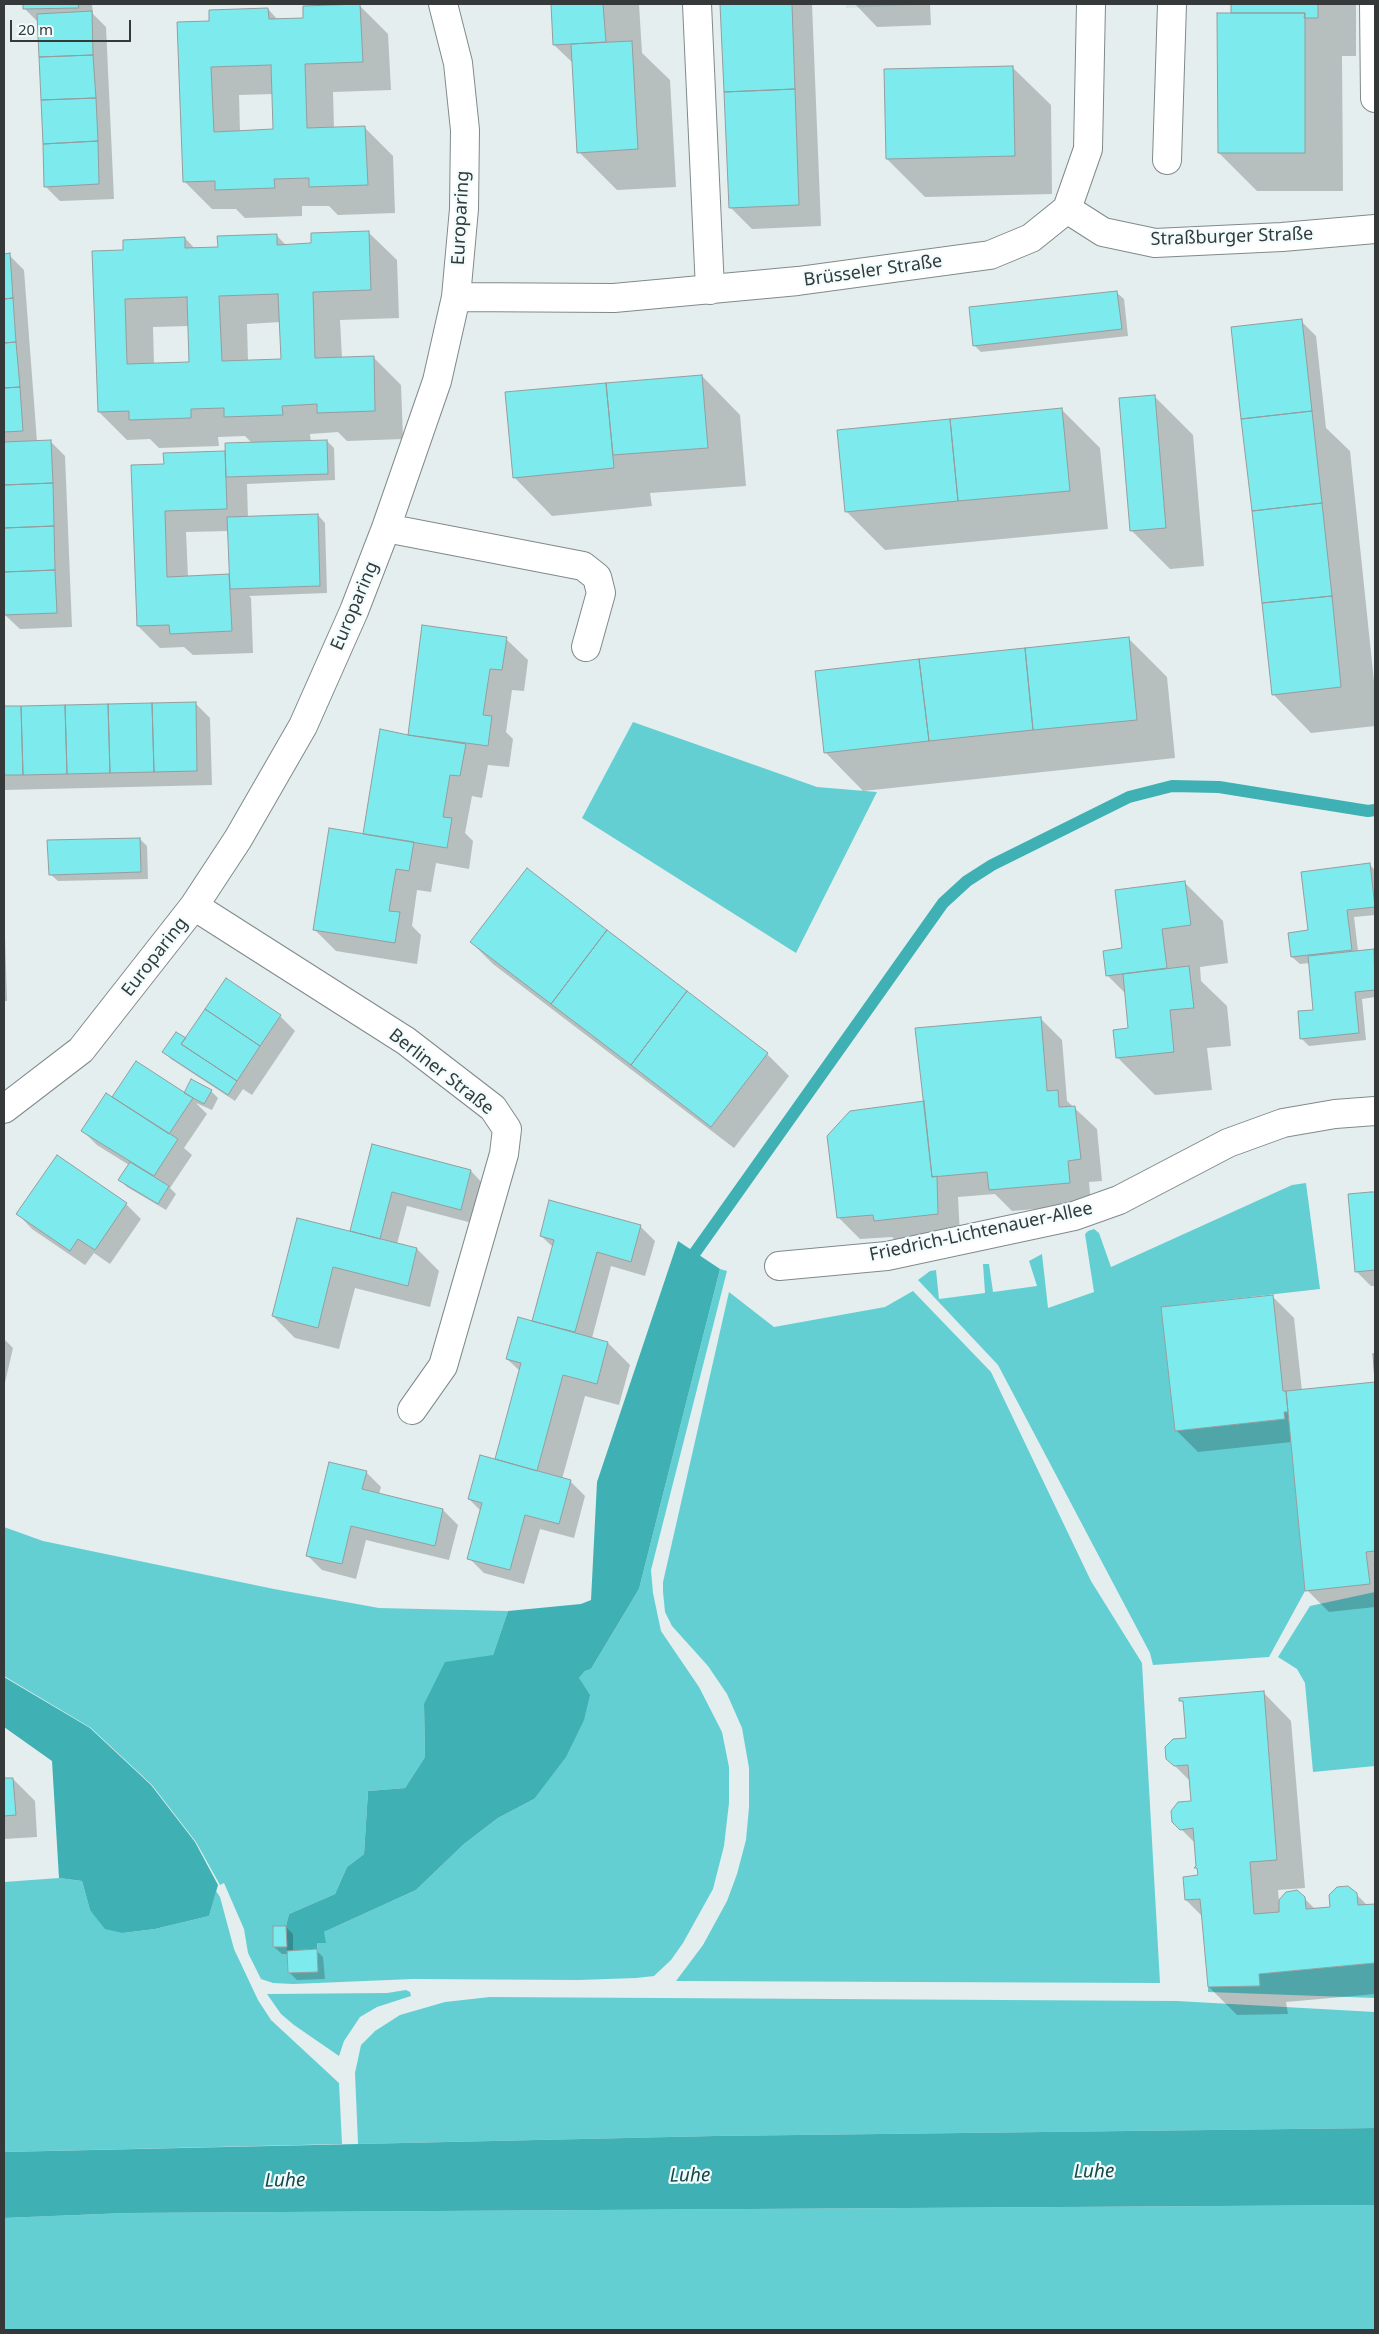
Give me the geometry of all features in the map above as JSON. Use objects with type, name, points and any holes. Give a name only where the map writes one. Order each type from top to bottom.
[{"type":"street","name":"Europaring","points":[[4,1109],[81,1050],[194,906],[238,839],[303,726],[354,611],[386,528],[437,381],[456,297],[464,209],[465,130],[458,63],[443,4]]},
{"type":"street","points":[[698,4],[710,290]]},
{"type":"street","points":[[1067,209],[1088,149],[1091,4]]},
{"type":"street","points":[[1168,160],[1172,4]]},
{"type":"street","points":[[1374,4],[1375,98]]},
{"type":"street","name":"Brüsseler Straße","points":[[456,297],[614,298],[798,282],[990,255],[1031,238],[1067,209]]},
{"type":"street","name":"Straßburger Straße","points":[[1067,209],[1103,232],[1155,243],[1282,237],[1375,228]]},
{"type":"street","points":[[386,528],[582,566],[597,577],[601,593],[586,647]]},
{"type":"street","name":"Berliner Straße","points":[[194,906],[406,1041],[493,1108],[507,1129],[504,1154],[443,1366],[412,1410]]},
{"type":"street","name":"Friedrich-Lichtenauer-Allee","points":[[779,1266],[887,1256],[1074,1216],[1119,1200],[1228,1143],[1283,1123],[1335,1114],[1375,1111]]},
{"type":"shaded area","points":[[846,4],[945,4],[846,8]]},
{"type":"shaded area","points":[[633,722],[817,787],[877,792],[796,953],[582,818]]},
{"type":"shaded area","points":[[1306,1183],[1320,1289],[1161,1307],[1175,1431],[1285,1419],[1284,1412],[1288,1412],[1305,1591],[1269,1657],[1153,1665],[1150,1653],[998,1365],[918,1280],[930,1271],[936,1270],[939,1299],[985,1293],[983,1264],[989,1264],[993,1292],[1037,1286],[1029,1261],[1042,1254],[1048,1308],[1094,1292],[1085,1234],[1088,1231],[1094,1229],[1099,1233],[1111,1267],[1292,1185]]},
{"type":"shaded area","points":[[720,1269],[727,1271],[651,1570],[653,1593],[661,1631],[699,1687],[722,1732],[729,1767],[729,1803],[724,1846],[713,1889],[683,1943],[671,1960],[654,1976],[636,1978],[579,1980],[413,1979],[293,1984],[273,1983],[261,1979],[248,1953],[244,1929],[224,1883],[220,1885],[196,1842],[152,1785],[91,1728],[4,1676],[4,1527],[43,1541],[274,1589],[379,1608],[508,1611],[493,1655],[424,1704],[425,1757],[405,1788],[368,1791],[364,1854],[347,1867],[335,1894],[289,1914],[286,1926],[273,1926],[273,1947],[287,1947],[288,1973],[318,1972],[317,1943],[324,1932],[416,1890],[464,1844],[498,1818],[534,1799],[579,1678],[585,1671],[591,1669],[639,1589]]},
{"type":"shaded area","points":[[913,1291],[991,1372],[1091,1581],[1142,1663],[1160,1983],[676,1981],[703,1945],[727,1901],[737,1874],[746,1840],[749,1807],[749,1768],[742,1728],[727,1694],[708,1666],[672,1626],[665,1612],[663,1592],[663,1582],[729,1292],[774,1327],[885,1307]]},
{"type":"shaded area","points":[[1375,1592],[1375,1766],[1313,1772],[1305,1683],[1297,1669],[1278,1657],[1310,1606]]},
{"type":"shaded area","points":[[59,1878],[82,1881],[90,1910],[123,1933],[155,1929],[209,1916],[216,1891],[220,1897],[234,1949],[258,2000],[271,2020],[339,2083],[342,2144],[4,2152],[4,1882]]},
{"type":"shaded area","points":[[1375,1963],[1375,1998],[1208,1992],[1208,1987],[1260,1986],[1259,1974]]},
{"type":"shaded area","points":[[406,1990],[410,1992],[411,1996],[377,2007],[360,2017],[344,2041],[339,2056],[281,2014],[267,1994],[387,1993]]},
{"type":"shaded area","points":[[490,1997],[1177,2001],[1375,2012],[1375,2128],[715,2136],[358,2144],[355,2073],[361,2045],[375,2031],[400,2015],[445,2002]]},
{"type":"shaded area","points":[[1375,2205],[1375,2330],[4,2330],[4,2218],[126,2213]]},
{"type":"water","points":[[678,1241],[720,1269],[639,1589],[591,1669],[585,1671],[579,1678],[590,1695],[584,1720],[566,1757],[534,1799],[498,1818],[464,1844],[416,1890],[324,1932],[326,1943],[317,1943],[317,1949],[287,1951],[286,1926],[289,1914],[335,1894],[347,1867],[364,1854],[368,1791],[405,1788],[425,1757],[424,1704],[445,1662],[493,1655],[508,1611],[581,1604],[591,1600],[597,1482]]},
{"type":"water","points":[[4,1677],[90,1728],[151,1785],[195,1842],[218,1885],[209,1916],[155,1929],[123,1933],[105,1929],[90,1910],[82,1881],[59,1878],[52,1761],[4,1727]]},
{"type":"water","name":"Luhe","points":[[1375,2128],[1375,2205],[126,2213],[4,2218],[4,2152],[715,2136]]},
{"type":"building","points":[[23,4],[78,4],[79,8],[23,9]]},
{"type":"building","points":[[360,4],[363,62],[305,64],[307,128],[365,126],[368,185],[309,187],[309,178],[274,179],[275,188],[215,190],[215,181],[183,182],[177,22],[209,21],[209,10],[268,8],[269,19],[303,18],[303,6]],"holes":[[[271,65],[273,129],[214,132],[211,67]]]},
{"type":"building","points":[[551,4],[603,4],[606,42],[553,45]]},
{"type":"building","points":[[720,4],[792,4],[795,89],[724,92]]},
{"type":"building","points":[[1231,4],[1318,4],[1318,18],[1304,18],[1305,13],[1231,13]]},
{"type":"building","points":[[92,11],[93,55],[39,57],[37,14]]},
{"type":"building","points":[[1217,13],[1305,13],[1305,153],[1218,153]]},
{"type":"building","points":[[632,41],[638,149],[577,153],[571,44]]},
{"type":"building","points":[[93,55],[96,98],[41,100],[39,57]]},
{"type":"building","points":[[1013,66],[1015,156],[886,159],[884,69]]},
{"type":"building","points":[[795,89],[799,205],[729,208],[724,92]]},
{"type":"building","points":[[96,98],[98,141],[43,144],[41,100]]},
{"type":"building","points":[[98,141],[99,184],[44,187],[43,144]]},
{"type":"building","points":[[369,231],[371,290],[313,292],[315,358],[374,356],[375,411],[317,413],[317,404],[282,406],[283,415],[224,417],[224,408],[191,409],[191,418],[129,420],[129,411],[98,412],[92,251],[123,250],[123,240],[185,237],[185,248],[218,247],[217,236],[277,234],[277,245],[311,243],[311,233]],"holes":[[[278,294],[281,359],[222,361],[219,296]],[[187,297],[189,362],[127,364],[125,299]]]},
{"type":"building","points":[[10,253],[13,298],[4,299],[4,254]]},
{"type":"building","points":[[1117,291],[1122,329],[973,346],[969,307]]},
{"type":"building","points":[[13,298],[16,342],[4,343],[4,299]]},
{"type":"building","points":[[1302,319],[1312,411],[1241,419],[1231,327]]},
{"type":"building","points":[[16,342],[20,387],[4,388],[4,343]]},
{"type":"building","points":[[702,375],[708,448],[613,455],[606,383]]},
{"type":"building","points":[[606,383],[614,468],[513,478],[505,392]]},
{"type":"building","points":[[20,387],[23,431],[4,432],[4,388]]},
{"type":"building","points":[[1155,395],[1166,528],[1130,531],[1119,398]]},
{"type":"building","points":[[1062,408],[1070,491],[958,501],[950,419]]},
{"type":"building","points":[[1312,411],[1322,503],[1252,511],[1241,419]]},
{"type":"building","points":[[950,419],[958,501],[845,512],[837,430]]},
{"type":"building","points":[[51,440],[53,483],[4,485],[4,442]]},
{"type":"building","points":[[327,440],[328,474],[226,477],[225,443]]},
{"type":"building","points":[[225,451],[227,509],[165,511],[167,577],[229,574],[232,631],[170,634],[169,625],[137,626],[131,465],[164,464],[163,453]]},
{"type":"building","points":[[53,483],[54,526],[4,528],[4,485]]},
{"type":"building","points":[[1322,503],[1332,596],[1262,603],[1252,511]]},
{"type":"building","points":[[318,514],[320,586],[230,589],[227,517]]},
{"type":"building","points":[[54,526],[55,570],[4,572],[4,528]]},
{"type":"building","points":[[55,570],[57,613],[4,615],[4,572]]},
{"type":"building","points":[[1332,596],[1341,687],[1272,695],[1262,603]]},
{"type":"building","points":[[422,625],[507,637],[502,670],[490,669],[483,715],[492,716],[488,746],[408,735]]},
{"type":"building","points":[[1129,637],[1137,720],[1033,730],[1025,648]]},
{"type":"building","points":[[1025,648],[1033,730],[929,741],[919,659]]},
{"type":"building","points":[[919,659],[929,741],[824,753],[815,671]]},
{"type":"building","points":[[196,702],[197,771],[154,772],[152,703]]},
{"type":"building","points":[[152,703],[154,772],[110,773],[108,704]]},
{"type":"building","points":[[108,704],[110,773],[67,774],[65,705]]},
{"type":"building","points":[[65,705],[67,774],[23,775],[21,706]]},
{"type":"building","points":[[4,706],[21,706],[23,775],[4,775]]},
{"type":"building","points":[[380,729],[466,744],[460,776],[450,775],[443,817],[452,818],[447,848],[363,834]]},
{"type":"building","points":[[329,828],[414,842],[409,871],[396,869],[389,911],[400,912],[395,943],[313,930]]},
{"type":"building","points":[[140,838],[141,872],[49,875],[47,840]]},
{"type":"building","points":[[1370,863],[1375,907],[1347,910],[1352,950],[1291,957],[1288,933],[1308,930],[1301,872]]},
{"type":"building","points":[[527,868],[607,930],[551,1004],[470,942]]},
{"type":"building","points":[[1185,881],[1191,925],[1162,929],[1167,968],[1106,976],[1103,951],[1122,948],[1115,890]]},
{"type":"building","points":[[607,930],[687,991],[631,1065],[551,1004]]},
{"type":"building","points":[[1374,949],[1375,990],[1355,992],[1359,1033],[1300,1039],[1298,1011],[1313,1010],[1308,956]]},
{"type":"building","points":[[1189,966],[1194,1008],[1170,1010],[1174,1052],[1116,1058],[1113,1030],[1128,1028],[1123,974]]},
{"type":"building","points":[[226,978],[281,1015],[260,1046],[205,1009]]},
{"type":"building","points":[[687,991],[768,1053],[711,1127],[631,1065]]},
{"type":"building","points":[[205,1009],[260,1046],[237,1081],[181,1044]]},
{"type":"building","points":[[1041,1017],[1047,1091],[1058,1090],[1059,1107],[1075,1106],[1081,1159],[1068,1161],[1070,1183],[989,1190],[987,1172],[932,1177],[915,1028]]},
{"type":"building","points":[[176,1032],[186,1038],[181,1044],[237,1081],[228,1095],[162,1052]]},
{"type":"building","points":[[136,1061],[193,1098],[169,1134],[112,1097]]},
{"type":"building","points":[[191,1079],[212,1090],[204,1104],[184,1093]]},
{"type":"building","points":[[106,1093],[178,1139],[154,1176],[81,1131]]},
{"type":"building","points":[[924,1101],[932,1177],[937,1176],[938,1214],[874,1221],[873,1215],[837,1218],[827,1136],[850,1111]]},
{"type":"building","points":[[372,1144],[471,1170],[461,1210],[392,1192],[380,1239],[350,1231]]},
{"type":"building","points":[[57,1155],[127,1203],[95,1250],[78,1239],[70,1251],[16,1214]]},
{"type":"building","points":[[130,1162],[169,1186],[158,1204],[118,1180]]},
{"type":"building","points":[[1375,1192],[1375,1270],[1355,1272],[1348,1194]]},
{"type":"building","points":[[549,1200],[641,1225],[631,1262],[597,1252],[575,1332],[532,1321],[554,1240],[540,1236]]},
{"type":"building","points":[[297,1218],[417,1248],[408,1286],[333,1267],[318,1328],[272,1316]]},
{"type":"building","points":[[1273,1295],[1283,1391],[1286,1391],[1288,1412],[1284,1412],[1285,1419],[1175,1431],[1161,1307]]},
{"type":"building","points":[[518,1317],[608,1342],[597,1384],[563,1375],[537,1471],[495,1459],[521,1363],[506,1359]]},
{"type":"building","points":[[1373,1354],[1375,1354],[1375,1382]]},
{"type":"building","points":[[1375,1382],[1375,1551],[1366,1552],[1370,1584],[1305,1591],[1286,1391]]},
{"type":"building","points":[[480,1455],[571,1480],[559,1524],[525,1515],[510,1570],[467,1559],[482,1503],[468,1499]]},
{"type":"building","points":[[329,1462],[367,1471],[362,1489],[443,1509],[435,1546],[351,1526],[342,1564],[306,1556]]},
{"type":"building","points":[[1264,1691],[1277,1860],[1250,1862],[1254,1914],[1279,1912],[1279,1900],[1286,1892],[1297,1890],[1305,1897],[1306,1909],[1330,1907],[1329,1895],[1337,1887],[1348,1886],[1357,1893],[1358,1905],[1375,1904],[1375,1963],[1259,1974],[1260,1986],[1208,1987],[1200,1899],[1185,1900],[1183,1877],[1198,1875],[1197,1868],[1194,1868],[1196,1866],[1193,1828],[1180,1830],[1172,1822],[1171,1811],[1178,1802],[1191,1801],[1188,1765],[1174,1766],[1166,1759],[1165,1747],[1173,1739],[1186,1738],[1183,1701],[1179,1701],[1179,1698]]},
{"type":"building","points":[[4,1778],[13,1778],[16,1815],[4,1816]]},
{"type":"building","points":[[273,1926],[286,1926],[287,1947],[273,1947]]},
{"type":"building","points":[[317,1949],[318,1972],[288,1973],[287,1951]]},
{"type":"waterway","points":[[694,1254],[943,903],[967,881],[992,865],[1129,797],[1172,786],[1219,787],[1368,811],[1375,810]]}]
